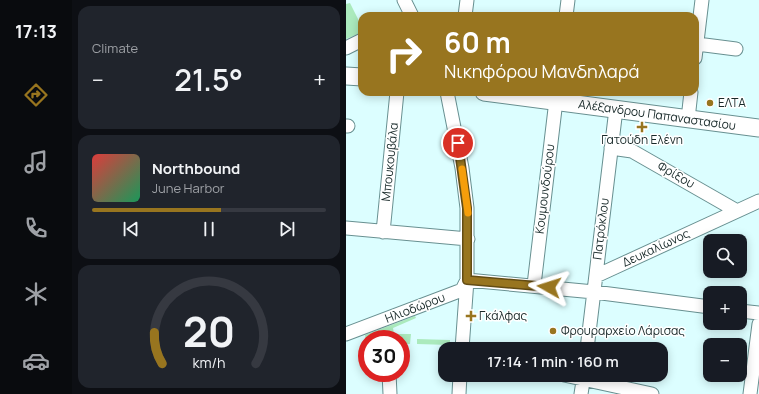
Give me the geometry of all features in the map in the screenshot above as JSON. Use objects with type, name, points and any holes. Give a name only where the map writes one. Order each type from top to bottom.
[{"type":"main road","points":[[346,76],[358,77]]},
{"type":"main road","name":"Αλέξανδρου Παπαναστασίου","points":[[542,96],[556,97],[616,109],[759,128]]},
{"type":"street","points":[[466,12],[467,0]]},
{"type":"street","points":[[566,12],[568,0]]},
{"type":"street","points":[[699,26],[702,0]]},
{"type":"street","points":[[346,48],[358,42]]},
{"type":"street","points":[[699,44],[736,49]]},
{"type":"street","name":"Μπουκουβάλα","points":[[383,232],[396,96]]},
{"type":"street","points":[[448,96],[466,195],[468,239],[462,342]]},
{"type":"street","points":[[688,119],[691,96]]},
{"type":"street","name":"Κουμουνδούρου","points":[[534,285],[556,97]]},
{"type":"street","name":"Πατρόκλου","points":[[588,342],[616,109]]},
{"type":"street","name":"Φρίξου","points":[[611,148],[632,151],[737,211]]},
{"type":"street","name":"Δευκαλίωνος","points":[[596,276],[759,201]]},
{"type":"street","points":[[346,228],[468,239]]},
{"type":"street","points":[[465,287],[534,285],[703,306]]},
{"type":"street","name":"Ηλιοδώρου","points":[[346,334],[465,287]]},
{"type":"street","points":[[747,312],[759,314]]},
{"type":"street","points":[[750,394],[759,324]]},
{"type":"street","points":[[389,382],[390,394]]},
{"type":"street","points":[[459,394],[460,382]]},
{"type":"street","points":[[581,394],[582,382]]},
{"type":"street","points":[[603,382],[652,394]]},
{"type":"green space","points":[[350,3],[358,19],[358,34],[346,39],[346,4]]},
{"type":"green space","points":[[415,316],[416,318],[393,328],[393,330],[378,330]]},
{"type":"green space","points":[[417,339],[450,340],[450,342],[438,342],[438,345],[417,344]]},
{"type":"slow traffic","points":[[462,169],[468,213]]},
{"type":"place","name":"ΕΛΤΑ","points":[[710,103]]},
{"type":"place","name":"Γατούδη Ελένη","points":[[642,127]]},
{"type":"place","name":"Γκάλφας","points":[[471,316]]},
{"type":"place","name":"Φρουραρχείο Λάρισας","points":[[553,331]]},
{"type":"route","points":[[458,143],[467,208],[467,280],[549,287]]}]
